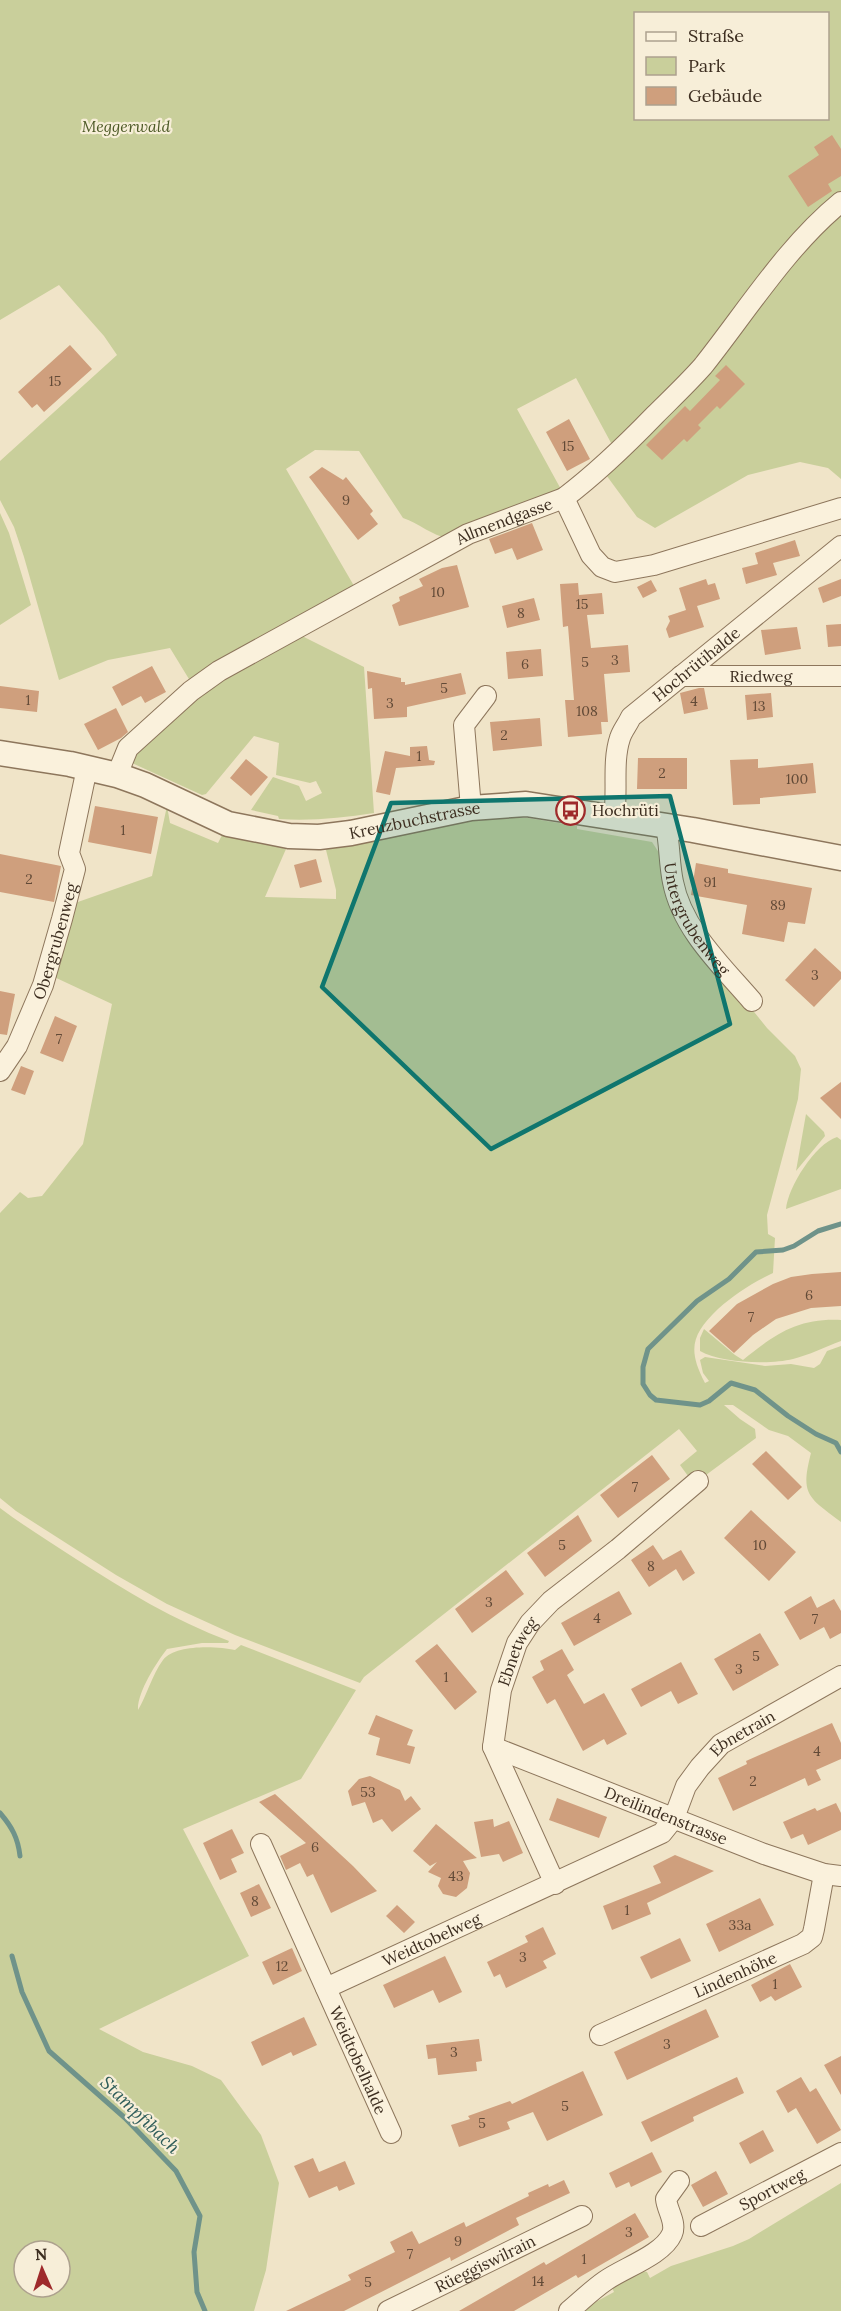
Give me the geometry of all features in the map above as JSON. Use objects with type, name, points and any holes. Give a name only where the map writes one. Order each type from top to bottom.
[{"type":"street","name":"Allmendgasse","points":[[117,775],[128,748],[191,691],[219,671],[468,534],[564,498],[617,454],[694,375],[792,252],[828,212],[841,202]]},
{"type":"street","points":[[564,498],[591,555],[602,567],[615,572],[654,565],[841,508]]},
{"type":"street","name":"Hochrütihalde","points":[[614,818],[617,800],[616,758],[620,737],[631,717],[841,546]]},
{"type":"street","name":"Riedweg","points":[[681,676],[841,676]]},
{"type":"street","points":[[471,808],[464,725],[486,696]]},
{"type":"street","name":"Kreuzbuchstrasse","points":[[0,753],[117,775],[145,785],[228,824],[289,836],[319,837],[351,833],[471,808],[526,804],[693,830],[841,858]]},
{"type":"street","name":"Obergrubenweg","points":[[0,1071],[18,1046],[43,985],[64,913],[75,869],[69,853],[87,768]]},
{"type":"street","name":"Untergrubenweg","points":[[666,826],[673,882],[682,912],[712,955],[752,1001]]},
{"type":"street","name":"Ebnetweg","points":[[494,1747],[501,1690],[517,1643],[530,1623],[550,1601],[618,1549],[698,1481]]},
{"type":"street","name":"Ebnetrain","points":[[674,1818],[686,1786],[721,1744],[841,1676]]},
{"type":"street","points":[[494,1747],[555,1884]]},
{"type":"street","name":"Dreilindenstrasse","points":[[494,1747],[764,1854],[832,1875]]},
{"type":"street","name":"Weidtobelweg","points":[[326,1988],[662,1833],[674,1818]]},
{"type":"street","points":[[261,1844],[326,1988]]},
{"type":"street","name":"Lindenhöhe","points":[[600,2035],[803,1944],[812,1937],[832,1875]]},
{"type":"street","name":"Weidtobelhalde","points":[[326,1988],[391,2133]]},
{"type":"street","name":"Sportweg","points":[[701,2226],[841,2153]]},
{"type":"street","points":[[569,2311],[606,2280],[666,2243],[673,2232],[673,2222],[666,2199],[679,2181]]},
{"type":"street","name":"Rüeggiswilrain","points":[[388,2311],[582,2216]]},
{"type":"highlighted area","points":[[670,796],[730,1024],[491,1149],[322,987],[391,803]]},
{"type":"green space","name":"Meggerwald","points":[[0,0],[841,0],[841,479],[828,468],[800,462],[748,475],[655,528],[637,517],[601,468],[617,454],[576,378],[517,409],[563,493],[448,538],[436,535],[403,518],[359,451],[315,450],[286,469],[357,591],[192,684],[170,648],[108,660],[59,680],[24,557],[14,527],[0,500],[0,461],[117,355],[104,336],[59,285],[0,320]]},
{"type":"green space","points":[[0,513],[9,533],[31,605],[0,625]]},
{"type":"green space","points":[[298,634],[364,667],[374,813],[326,819],[291,820],[279,819],[278,816],[251,810],[273,777],[299,786],[306,801],[322,793],[316,781],[310,783],[276,775],[279,743],[254,736],[206,794],[202,795],[132,763],[137,749],[152,731],[175,712],[231,674]]},
{"type":"green space","points":[[167,806],[170,823],[218,843],[223,833],[286,849],[265,897],[336,899],[336,890],[325,846],[479,817],[528,818],[652,842],[667,865],[697,941],[767,1028],[795,1056],[801,1069],[798,1099],[767,1215],[768,1234],[775,1238],[773,1273],[737,1294],[702,1326],[695,1343],[696,1361],[705,1383],[709,1381],[703,1373],[700,1360],[705,1357],[765,1366],[791,1364],[814,1368],[820,1364],[827,1351],[841,1346],[841,1522],[821,1507],[810,1494],[806,1478],[811,1453],[788,1436],[769,1430],[733,1405],[724,1405],[755,1429],[756,1438],[706,1475],[703,1473],[694,1478],[688,1476],[680,1465],[697,1451],[679,1429],[364,1677],[360,1683],[235,1635],[167,1604],[116,1575],[16,1511],[0,1498],[0,1213],[20,1192],[28,1198],[42,1196],[83,1144],[112,1004],[52,976],[75,903],[152,876]]},
{"type":"green space","points":[[806,1114],[824,1132],[825,1136],[796,1171]]},
{"type":"green space","points":[[837,1137],[841,1140],[841,1189],[786,1209],[792,1189],[804,1167],[820,1148]]},
{"type":"green space","points":[[826,1320],[841,1320],[841,1341],[793,1359],[745,1362],[720,1358],[700,1351],[700,1338],[704,1329],[743,1360],[777,1335],[800,1325]]},
{"type":"green space","points":[[0,1508],[131,1593],[189,1624],[229,1641],[228,1643],[202,1643],[167,1649],[144,1687],[138,1710],[163,1660],[177,1651],[186,1649],[235,1650],[241,1645],[356,1690],[301,1779],[183,1829],[249,1956],[99,2029],[143,2052],[192,2066],[221,2080],[261,2135],[279,2183],[266,2270],[254,2311],[0,2311]]},
{"type":"green space","points":[[841,2183],[841,2311],[579,2311],[614,2292],[610,2283],[637,2269],[647,2272],[650,2278],[671,2266],[733,2246],[749,2239]]},
{"type":"building","points":[[832,135],[841,149],[841,176],[828,184],[832,191],[808,207],[788,176],[819,155],[814,147]]},
{"type":"building","points":[[70,345],[92,369],[44,412],[37,404],[32,408],[18,392]]},
{"type":"building","points":[[726,365],[745,384],[720,409],[717,406],[698,425],[701,428],[687,442],[684,439],[662,460],[646,445],[685,406],[690,411],[720,380],[715,376]]},
{"type":"building","points":[[569,419],[590,459],[567,471],[546,432]]},
{"type":"building","points":[[322,467],[343,480],[346,477],[373,511],[370,514],[378,524],[358,540],[309,477]]},
{"type":"building","points":[[532,523],[543,550],[517,560],[512,548],[495,554],[489,539]]},
{"type":"building","points":[[795,540],[800,556],[773,563],[777,575],[746,584],[742,568],[758,564],[755,553]]},
{"type":"building","points":[[457,565],[469,607],[399,626],[392,605],[400,601],[399,597],[423,586],[419,579],[442,568]]},
{"type":"building","points":[[706,579],[708,585],[715,583],[720,599],[697,606],[704,627],[669,638],[666,629],[670,621],[668,616],[686,610],[679,588]]},
{"type":"building","points":[[841,579],[841,596],[823,603],[818,588]]},
{"type":"building","points":[[651,580],[657,591],[643,598],[637,587]]},
{"type":"building","points":[[578,583],[579,595],[602,593],[604,614],[587,615],[591,648],[628,645],[630,672],[604,674],[608,722],[601,722],[602,734],[568,737],[565,700],[574,700],[568,626],[563,627],[560,584]]},
{"type":"building","points":[[534,598],[540,620],[507,628],[502,606]]},
{"type":"building","points":[[841,624],[841,646],[828,647],[826,625]]},
{"type":"building","points":[[797,627],[801,649],[765,655],[761,630]]},
{"type":"building","points":[[541,649],[543,676],[508,679],[506,652]]},
{"type":"building","points":[[152,666],[166,692],[145,703],[141,696],[122,706],[112,687]]},
{"type":"building","points":[[367,671],[401,678],[401,682],[405,682],[405,685],[461,673],[466,694],[407,707],[407,717],[374,719],[372,688],[368,689]]},
{"type":"building","points":[[0,686],[39,691],[37,712],[0,708]]},
{"type":"building","points":[[704,688],[708,709],[684,714],[680,693]]},
{"type":"building","points":[[771,693],[773,717],[747,720],[745,695]]},
{"type":"building","points":[[116,708],[128,732],[98,750],[84,724]]},
{"type":"building","points":[[540,718],[542,746],[493,751],[490,722]]},
{"type":"building","points":[[427,746],[429,760],[435,761],[434,765],[396,768],[390,795],[376,792],[385,751],[410,756],[410,747]]},
{"type":"building","points":[[638,758],[687,758],[687,789],[637,789]]},
{"type":"building","points":[[246,759],[268,777],[251,796],[230,778]]},
{"type":"building","points":[[758,759],[758,768],[813,763],[816,793],[760,798],[760,804],[733,805],[730,760]]},
{"type":"building","points":[[95,806],[158,817],[151,854],[88,842]]},
{"type":"building","points":[[0,854],[61,866],[54,902],[0,892]]},
{"type":"building","points":[[316,859],[322,882],[300,888],[294,865]]},
{"type":"building","points":[[696,863],[728,869],[728,873],[812,888],[805,924],[788,922],[784,942],[742,934],[747,905],[691,895]]},
{"type":"building","points":[[815,948],[841,972],[841,979],[814,1007],[785,980]]},
{"type":"building","points":[[0,991],[15,994],[7,1035],[0,1034]]},
{"type":"building","points":[[55,1016],[77,1026],[63,1062],[40,1053]]},
{"type":"building","points":[[21,1066],[34,1071],[25,1095],[11,1090]]},
{"type":"building","points":[[841,1082],[841,1119],[820,1098]]},
{"type":"building","points":[[841,1272],[841,1306],[811,1308],[776,1319],[753,1335],[734,1353],[709,1331],[737,1304],[773,1284],[791,1277]]},
{"type":"building","points":[[766,1451],[802,1487],[788,1500],[752,1464]]},
{"type":"building","points":[[652,1455],[670,1479],[618,1518],[600,1495]]},
{"type":"building","points":[[751,1510],[796,1552],[769,1581],[724,1538]]},
{"type":"building","points":[[578,1515],[592,1541],[545,1577],[527,1553]]},
{"type":"building","points":[[653,1545],[663,1560],[681,1550],[695,1573],[683,1581],[676,1569],[649,1587],[631,1560]]},
{"type":"building","points":[[506,1570],[524,1594],[472,1633],[455,1609]]},
{"type":"building","points":[[619,1591],[632,1614],[574,1646],[561,1623]]},
{"type":"building","points":[[811,1596],[817,1608],[834,1599],[841,1611],[841,1633],[830,1639],[824,1627],[800,1640],[784,1612]]},
{"type":"building","points":[[760,1633],[779,1665],[733,1691],[714,1659]]},
{"type":"building","points":[[437,1644],[477,1692],[455,1710],[415,1661]]},
{"type":"building","points":[[562,1649],[574,1670],[567,1675],[584,1704],[604,1693],[627,1734],[607,1745],[604,1739],[583,1751],[555,1699],[547,1704],[532,1677],[544,1670],[540,1661]]},
{"type":"building","points":[[681,1662],[698,1694],[678,1704],[671,1691],[641,1707],[631,1689]]},
{"type":"building","points":[[376,1715],[413,1730],[407,1745],[415,1747],[410,1764],[376,1755],[380,1738],[368,1734]]},
{"type":"building","points":[[832,1723],[841,1743],[841,1759],[816,1770],[821,1780],[808,1786],[805,1778],[733,1811],[718,1778],[747,1764],[746,1761]]},
{"type":"building","points":[[370,1776],[400,1790],[405,1801],[411,1796],[421,1809],[392,1832],[382,1819],[373,1823],[365,1802],[352,1806],[348,1791],[359,1779]]},
{"type":"building","points":[[275,1794],[377,1891],[331,1913],[313,1874],[307,1877],[300,1863],[286,1870],[280,1856],[306,1843],[259,1802]]},
{"type":"building","points":[[557,1798],[607,1817],[599,1838],[549,1820]]},
{"type":"building","points":[[836,1803],[841,1813],[841,1830],[808,1845],[803,1834],[791,1839],[783,1822],[815,1808],[817,1811]]},
{"type":"building","points":[[493,1819],[494,1827],[509,1821],[523,1853],[503,1862],[499,1854],[481,1857],[474,1822]]},
{"type":"building","points":[[436,1824],[477,1858],[463,1861],[470,1873],[467,1888],[456,1897],[443,1894],[438,1886],[441,1878],[428,1872],[437,1862],[430,1866],[413,1851]]},
{"type":"building","points":[[232,1829],[244,1853],[231,1859],[237,1872],[220,1880],[203,1843]]},
{"type":"building","points":[[675,1855],[714,1871],[647,1903],[651,1914],[612,1930],[603,1906],[661,1883],[653,1866]]},
{"type":"building","points":[[259,1884],[271,1908],[251,1917],[240,1893]]},
{"type":"building","points":[[760,1898],[774,1925],[719,1952],[706,1924]]},
{"type":"building","points":[[397,1905],[415,1922],[404,1933],[386,1916]]},
{"type":"building","points":[[543,1927],[556,1954],[543,1961],[547,1968],[506,1988],[500,1974],[494,1977],[487,1962],[528,1942],[525,1936]]},
{"type":"building","points":[[680,1938],[691,1961],[651,1979],[640,1957]]},
{"type":"building","points":[[292,1948],[302,1971],[273,1985],[262,1962]]},
{"type":"building","points":[[445,1956],[462,1992],[439,2003],[433,1990],[394,2008],[383,1985]]},
{"type":"building","points":[[790,1964],[802,1987],[775,2001],[771,1996],[760,2002],[751,1985]]},
{"type":"building","points":[[706,2009],[719,2037],[627,2080],[614,2052]]},
{"type":"building","points":[[304,2017],[317,2045],[293,2056],[291,2052],[262,2066],[251,2042]]},
{"type":"building","points":[[479,2039],[482,2061],[476,2062],[477,2071],[438,2075],[436,2058],[428,2059],[426,2045]]},
{"type":"building","points":[[841,2056],[841,2095],[824,2065]]},
{"type":"building","points":[[583,2071],[603,2115],[547,2141],[533,2112],[507,2122],[510,2129],[459,2147],[451,2125],[470,2119],[468,2116],[510,2101],[512,2104]]},
{"type":"building","points":[[737,2077],[744,2093],[693,2117],[694,2121],[651,2142],[641,2122]]},
{"type":"building","points":[[801,2077],[810,2092],[816,2088],[841,2130],[817,2144],[796,2108],[788,2113],[776,2091]]},
{"type":"building","points":[[763,2130],[774,2151],[750,2164],[739,2143]]},
{"type":"building","points":[[652,2152],[662,2172],[631,2187],[629,2182],[616,2188],[609,2173]]},
{"type":"building","points":[[313,2158],[319,2172],[345,2161],[355,2184],[339,2191],[337,2186],[309,2198],[294,2166]]},
{"type":"building","points":[[716,2171],[728,2194],[703,2207],[691,2185]]},
{"type":"building","points":[[564,2180],[570,2193],[516,2218],[519,2225],[451,2261],[450,2257],[344,2311],[286,2311],[351,2280],[348,2275],[395,2252],[390,2242],[412,2231],[419,2244],[464,2222],[466,2227],[529,2196],[528,2193]]},
{"type":"building","points":[[635,2213],[649,2237],[578,2278],[576,2275],[514,2311],[459,2311],[544,2262],[546,2265]]},
{"type":"waterway","points":[[841,1224],[818,1231],[783,1250],[756,1252],[729,1279],[697,1301],[648,1349],[643,1367],[643,1384],[656,1400],[700,1405],[709,1401],[731,1383],[755,1390],[788,1416],[816,1434],[836,1443],[841,1452]]},
{"type":"waterway","points":[[0,1813],[14,1833],[20,1856]]},
{"type":"waterway","name":"Stampfibach","points":[[12,1956],[22,1992],[49,2051],[125,2118],[176,2171],[200,2216],[194,2252],[197,2292],[205,2311]]},
{"type":"place","name":"Hochrüti","points":[[571,810]]}]
